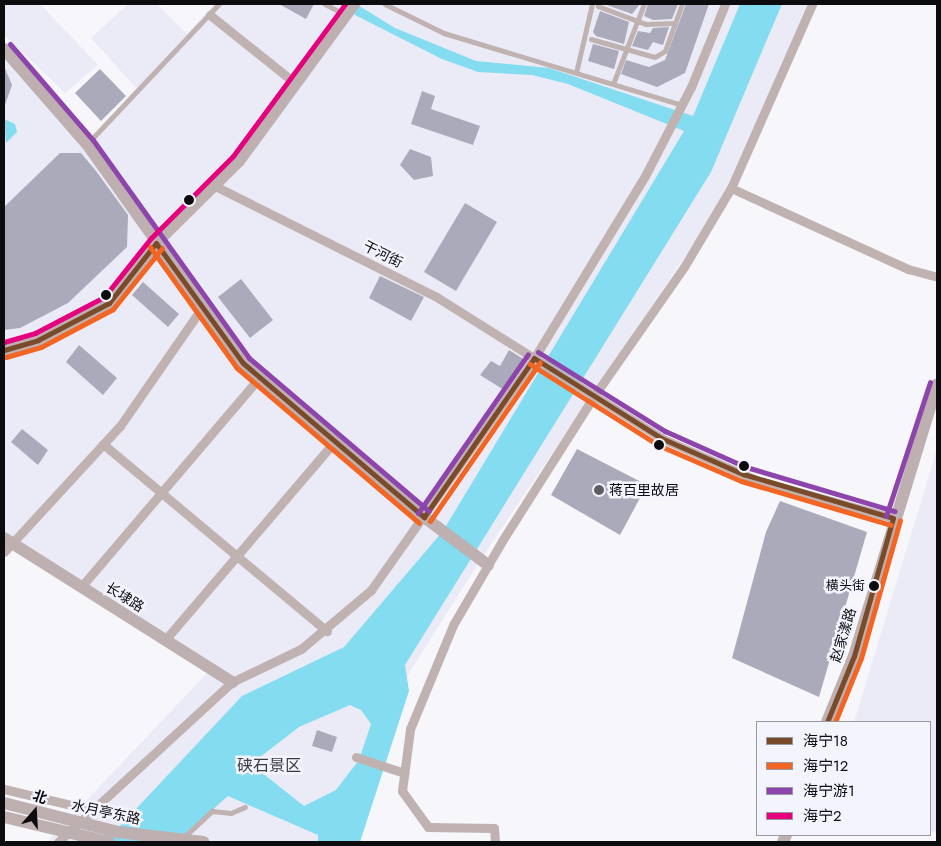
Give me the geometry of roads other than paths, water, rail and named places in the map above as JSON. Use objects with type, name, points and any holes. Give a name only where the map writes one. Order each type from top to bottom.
[{"type":"street","points":[[4,350],[38,340],[109,303],[156,243],[212,185],[239,161],[296,84],[344,14],[354,4]]},
{"type":"street","points":[[58,842],[232,682],[302,650],[327,631],[372,590],[427,519],[535,358],[664,141],[682,105],[725,4]]},
{"type":"street","points":[[495,842],[494,828],[428,828],[402,792],[410,729],[453,625],[485,562],[591,394],[684,268],[731,188],[812,4]]},
{"type":"street","points":[[210,15],[296,84]]},
{"type":"street","points":[[4,49],[87,144],[201,310],[260,377],[427,519],[485,562]]},
{"type":"street","name":"干河街","points":[[212,185],[435,296],[661,438],[758,481],[893,518]]},
{"type":"street","points":[[731,188],[908,269],[937,277]]},
{"type":"street","points":[[6,544],[120,426],[201,310]]},
{"type":"street","points":[[81,587],[260,377]]},
{"type":"street","name":"赵家漾路","points":[[827,721],[854,656],[893,518],[937,384]]},
{"type":"street","points":[[164,640],[335,441]]},
{"type":"street","points":[[102,444],[327,631]]},
{"type":"street","name":"长埭路","points":[[6,544],[81,587],[232,682]]},
{"type":"street","points":[[356,757],[404,773]]},
{"type":"street","points":[[4,788],[92,810]]},
{"type":"street","name":"水月亭东路","points":[[4,803],[118,832],[202,842]]},
{"type":"street","name":"水月亭东路","points":[[4,817],[109,842]]},
{"type":"lane","points":[[87,144],[219,4]]},
{"type":"lane","points":[[325,4],[344,14]]},
{"type":"lane","points":[[385,4],[444,33],[682,105]]},
{"type":"lane","points":[[613,84],[644,4]]},
{"type":"lane","points":[[590,39],[626,51],[654,57],[665,51],[682,4]]},
{"type":"lane","points":[[576,73],[595,5],[638,20],[675,23]]},
{"type":"lane","points":[[178,842],[212,811],[231,813],[245,807]]},
{"type":"water","points":[[342,4],[356,4],[395,28],[476,61],[549,68],[693,116],[740,4],[782,4],[711,172],[405,665],[409,691],[360,842],[318,842],[318,835],[228,796],[176,842],[105,842],[242,696],[344,647],[443,531],[684,131],[568,84],[532,75],[478,72],[442,59],[355,15]],"holes":[[[350,705],[361,710],[371,724],[359,760],[336,790],[304,806],[251,764],[299,727]]]},
{"type":"water","points":[[4,119],[15,124],[17,132],[6,143]]},
{"type":"place","name":"蒋百里故居","points":[[599,490]]},
{"type":"place","name":"横头街","points":[[874,586]]},
{"type":"district","name":"硖石景区","points":[[269,766]]}]
